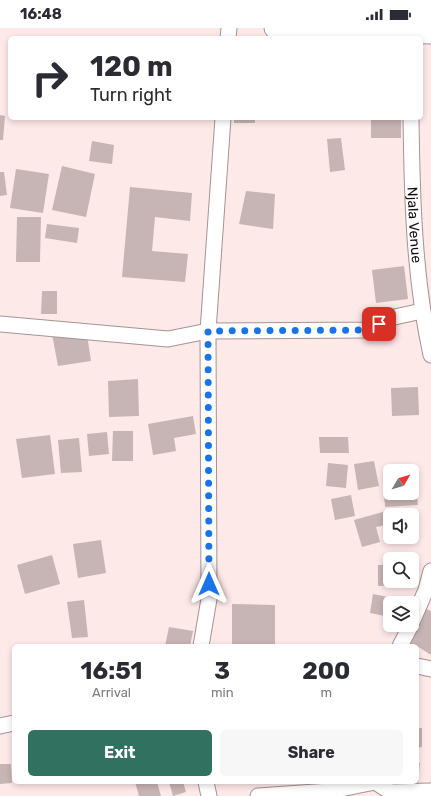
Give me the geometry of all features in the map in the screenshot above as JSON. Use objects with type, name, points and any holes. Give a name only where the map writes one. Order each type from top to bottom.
[{"type":"main road","points":[[275,28],[423,35]]},
{"type":"street","points":[[201,644],[209,599],[208,331],[223,120]]},
{"type":"street","name":"Njala Venue","points":[[411,120],[412,203],[422,311],[431,355]]},
{"type":"street","points":[[0,324],[168,339],[208,331],[369,330],[390,318],[422,311]]},
{"type":"street","points":[[419,606],[426,590],[431,571]]},
{"type":"street","points":[[401,644],[407,632]]},
{"type":"street","points":[[419,666],[431,669]]},
{"type":"street","points":[[0,726],[12,723]]},
{"type":"street","points":[[206,784],[209,796]]},
{"type":"street","points":[[258,796],[330,791],[365,784]]},
{"type":"street","points":[[378,784],[391,794],[431,791]]},
{"type":"building","points":[[0,115],[5,116],[3,140],[0,140]]},
{"type":"building","points":[[234,120],[255,120],[255,123],[234,123]]},
{"type":"building","points":[[371,120],[401,120],[401,138],[371,138]]},
{"type":"building","points":[[341,138],[345,170],[330,172],[327,139]]},
{"type":"building","points":[[92,141],[114,145],[112,164],[89,161]]},
{"type":"building","points":[[62,166],[95,174],[86,217],[52,210]]},
{"type":"building","points":[[16,169],[49,174],[43,213],[10,208]]},
{"type":"building","points":[[0,172],[4,172],[7,195],[0,196]]},
{"type":"building","points":[[130,187],[192,193],[190,221],[155,217],[152,251],[188,254],[185,282],[122,277]]},
{"type":"building","points":[[246,191],[275,194],[273,229],[239,224]]},
{"type":"building","points":[[17,217],[41,217],[40,262],[16,262]]},
{"type":"building","points":[[47,224],[79,228],[77,243],[45,238]]},
{"type":"building","points":[[404,266],[408,299],[376,303],[372,270]]},
{"type":"building","points":[[42,291],[57,291],[57,314],[41,314]]},
{"type":"building","points":[[86,328],[91,361],[58,366],[52,334]]},
{"type":"building","points":[[138,379],[139,416],[109,417],[108,381]]},
{"type":"building","points":[[418,387],[419,415],[392,416],[391,388]]},
{"type":"building","points":[[193,416],[196,434],[174,438],[176,451],[153,455],[148,424]]},
{"type":"building","points":[[113,431],[133,431],[133,461],[112,461]]},
{"type":"building","points":[[107,432],[109,454],[89,456],[87,434]]},
{"type":"building","points":[[50,435],[55,474],[22,478],[16,439]]},
{"type":"building","points":[[319,437],[348,437],[349,453],[320,453]]},
{"type":"building","points":[[79,438],[82,472],[61,473],[58,440]]},
{"type":"building","points":[[374,461],[379,486],[358,490],[354,464]]},
{"type":"building","points":[[328,463],[348,465],[346,488],[326,486]]},
{"type":"building","points":[[351,495],[355,516],[335,520],[331,499]]},
{"type":"building","points":[[384,500],[417,500],[418,505],[385,507]]},
{"type":"building","points":[[383,512],[383,526],[376,527],[380,542],[362,547],[354,520]]},
{"type":"building","points":[[101,540],[106,573],[78,578],[73,544]]},
{"type":"building","points":[[52,555],[60,584],[25,594],[17,565]]},
{"type":"building","points":[[378,565],[383,565],[383,586],[378,586]]},
{"type":"building","points":[[373,594],[383,596],[383,616],[370,613]]},
{"type":"building","points":[[84,600],[88,637],[72,638],[67,602]]},
{"type":"building","points":[[232,604],[275,605],[275,644],[232,644]]},
{"type":"building","points":[[426,609],[431,611],[431,655],[419,647],[419,644],[408,643],[414,632],[419,632],[419,622]]},
{"type":"building","points":[[169,627],[193,631],[190,644],[165,644]]},
{"type":"building","points":[[419,728],[422,728],[422,747],[419,748]]},
{"type":"building","points":[[0,764],[11,764],[12,783],[0,784]]},
{"type":"building","points":[[136,784],[158,784],[161,796],[139,796]]},
{"type":"building","points":[[170,784],[184,784],[186,792],[173,796]]},
{"type":"route","points":[[209,584],[208,331],[369,330],[379,324]]}]
